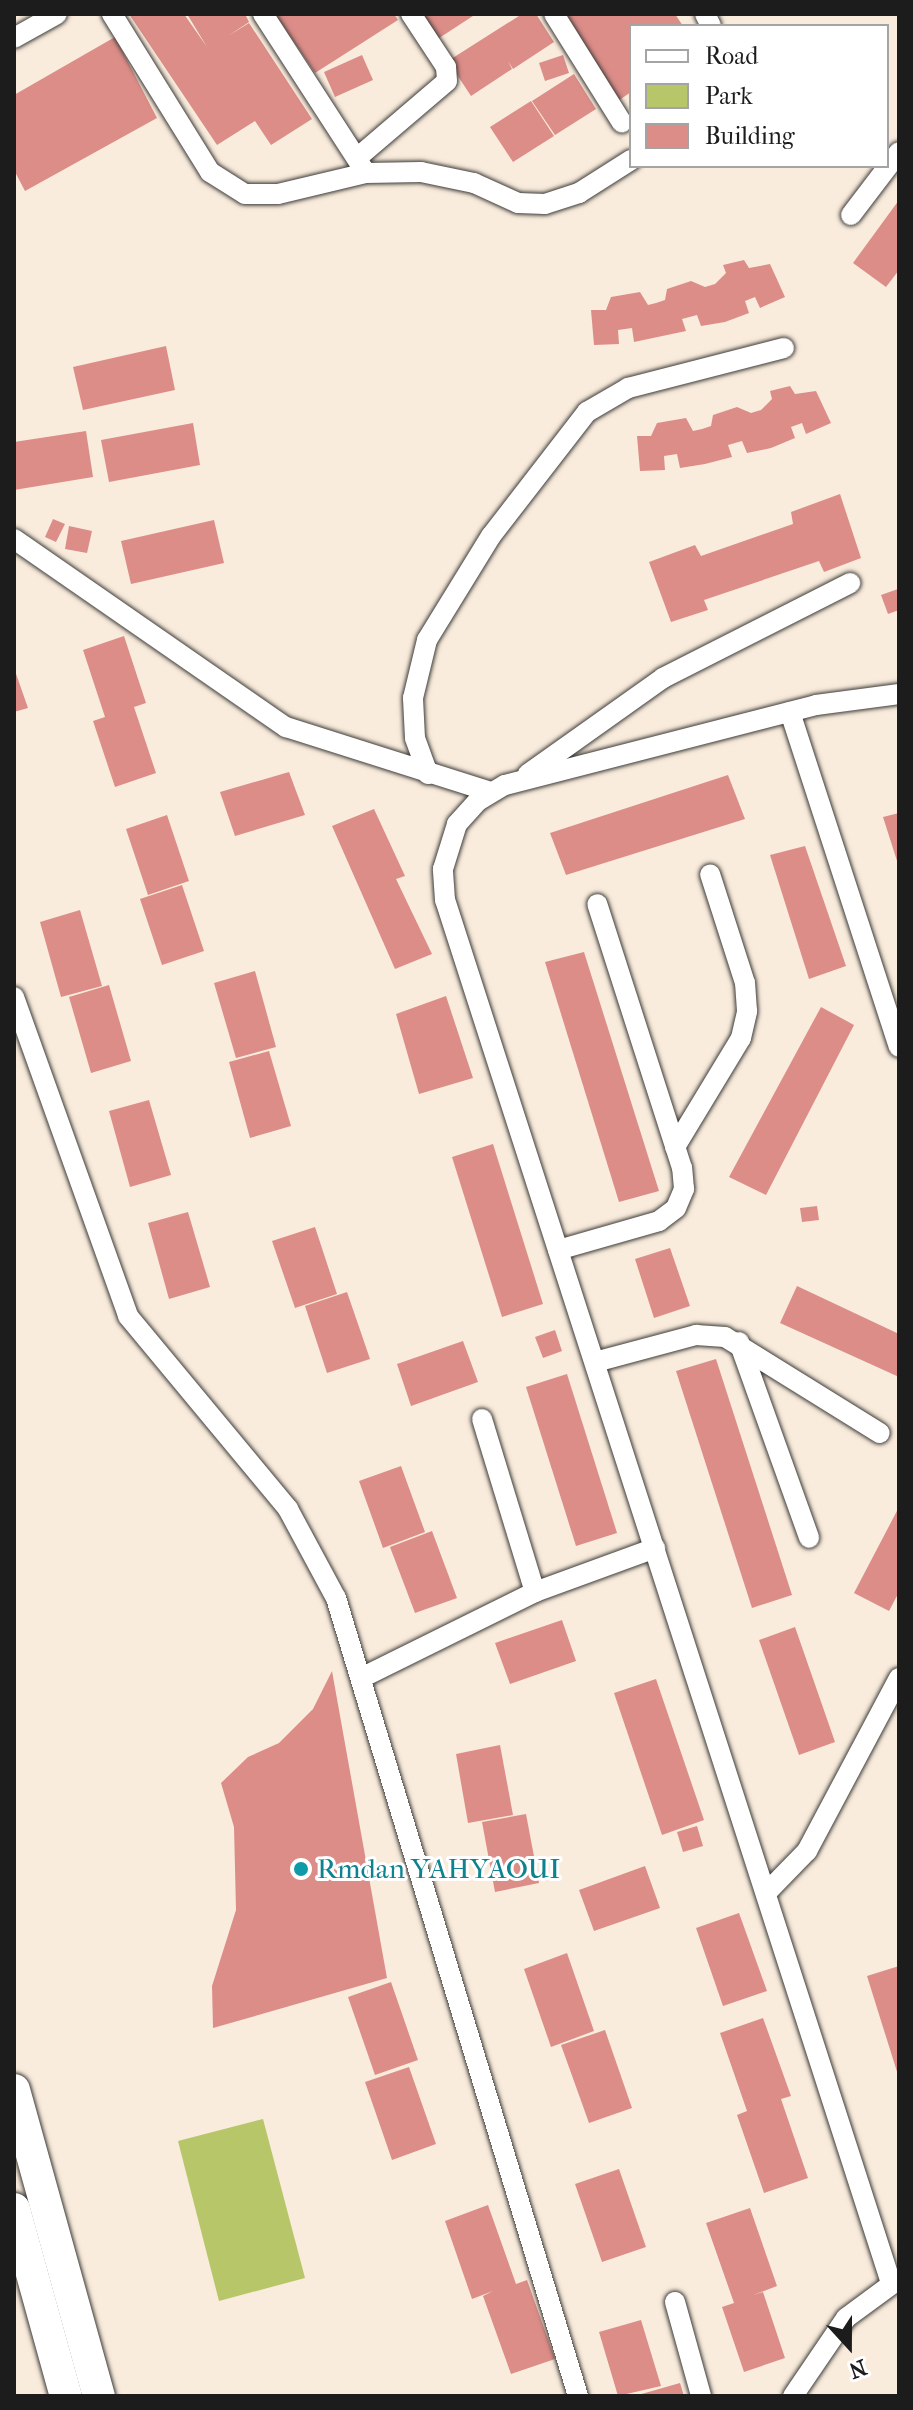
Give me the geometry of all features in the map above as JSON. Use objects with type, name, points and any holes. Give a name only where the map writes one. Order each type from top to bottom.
[{"type":"highway","points":[[14,2090],[99,2396]]},
{"type":"highway","points":[[14,2209],[66,2396]]},
{"type":"street","points":[[14,38],[57,14]]},
{"type":"street","points":[[112,14],[220,182],[261,196],[362,166],[448,176],[504,199],[545,204],[579,193],[629,161]]},
{"type":"street","points":[[263,14],[362,166]]},
{"type":"street","points":[[362,166],[447,81],[446,67],[411,14]]},
{"type":"street","points":[[554,14],[622,123]]},
{"type":"street","points":[[851,215],[887,168]]},
{"type":"street","points":[[428,774],[415,738],[413,698],[427,640],[491,536],[587,412],[628,388],[784,348]]},
{"type":"street","points":[[14,539],[286,727],[491,792]]},
{"type":"street","points":[[520,781],[610,711],[663,678],[850,583]]},
{"type":"street","points":[[793,2396],[846,2318],[895,2281],[766,1893],[443,884],[445,853],[457,824],[491,792],[520,781],[790,712],[899,694]]},
{"type":"street","points":[[790,712],[899,1047]]},
{"type":"street","points":[[675,1147],[741,1038],[747,1011],[745,983],[710,874]]},
{"type":"street","points":[[558,1250],[668,1215],[684,1189],[675,1147],[597,904]]},
{"type":"street","points":[[14,997],[123,1307],[139,1333],[288,1509],[336,1598],[363,1677],[506,2172],[578,2396]]},
{"type":"street","points":[[595,1362],[696,1335],[739,1342],[880,1433]]},
{"type":"street","points":[[739,1342],[809,1538]]},
{"type":"street","points":[[482,1419],[535,1592]]},
{"type":"street","points":[[363,1677],[535,1592],[655,1548]]},
{"type":"street","points":[[766,1893],[807,1851],[899,1678]]},
{"type":"street","points":[[675,2302],[701,2396]]},
{"type":"green space","points":[[263,2119],[305,2278],[219,2301],[178,2141]]},
{"type":"building","points":[[129,14],[184,14],[207,47],[187,14],[245,14],[249,22],[228,36],[249,23],[312,119],[271,145],[255,121],[217,145]]},
{"type":"building","points":[[275,14],[394,14],[398,20],[315,73]]},
{"type":"building","points":[[415,14],[476,14],[433,42]]},
{"type":"building","points":[[522,14],[536,14],[554,42],[513,69],[508,61],[512,69],[471,96],[448,61]]},
{"type":"building","points":[[561,14],[675,14],[682,24],[629,24],[629,93],[615,103]]},
{"type":"building","points":[[115,37],[157,118],[25,191],[14,170],[14,95]]},
{"type":"building","points":[[362,55],[373,80],[335,97],[324,72]]},
{"type":"building","points":[[563,55],[569,73],[545,81],[539,63]]},
{"type":"building","points":[[574,74],[596,109],[555,135],[532,101]]},
{"type":"building","points":[[531,101],[554,136],[513,162],[490,127]]},
{"type":"building","points":[[899,200],[899,270],[886,287],[853,263]]},
{"type":"building","points":[[744,260],[749,268],[770,264],[785,297],[760,308],[755,297],[745,301],[749,313],[725,322],[701,326],[697,315],[682,319],[686,331],[634,342],[632,328],[618,330],[619,344],[594,345],[591,310],[606,310],[611,297],[640,292],[648,305],[656,303],[665,300],[667,289],[691,281],[705,287],[715,284],[726,273],[723,265]]},
{"type":"building","points":[[166,346],[175,390],[83,410],[73,367]]},
{"type":"building","points":[[790,386],[795,394],[816,391],[831,423],[806,434],[802,423],[791,427],[795,438],[771,448],[747,453],[742,441],[728,445],[732,457],[680,468],[677,454],[664,456],[665,470],[640,471],[637,436],[651,436],[657,423],[686,418],[693,431],[702,429],[711,426],[713,415],[737,407],[751,413],[761,410],[772,399],[770,391]]},
{"type":"building","points":[[193,423],[200,465],[109,482],[101,440]]},
{"type":"building","points":[[86,431],[93,477],[14,490],[14,442]]},
{"type":"building","points":[[840,494],[861,558],[824,572],[819,561],[704,600],[708,610],[671,622],[649,562],[695,545],[701,556],[793,524],[791,512]]},
{"type":"building","points":[[53,519],[65,524],[56,542],[45,537]]},
{"type":"building","points":[[214,520],[224,563],[131,584],[121,541]]},
{"type":"building","points":[[69,526],[92,531],[87,553],[65,549]]},
{"type":"building","points":[[898,589],[899,610],[888,614],[881,595]]},
{"type":"building","points":[[124,636],[146,703],[134,707],[156,773],[115,787],[93,721],[105,717],[83,650]]},
{"type":"building","points":[[14,668],[28,708],[14,712]]},
{"type":"building","points":[[289,772],[305,815],[235,836],[220,792]]},
{"type":"building","points":[[728,775],[745,819],[566,875],[550,833]]},
{"type":"building","points":[[374,809],[405,876],[396,879],[432,954],[395,969],[332,826]]},
{"type":"building","points":[[899,813],[899,864],[898,864],[883,817]]},
{"type":"building","points":[[167,815],[189,881],[148,895],[126,829]]},
{"type":"building","points":[[805,846],[846,966],[809,979],[770,855]]},
{"type":"building","points":[[182,885],[204,951],[162,965],[140,899]]},
{"type":"building","points":[[80,910],[102,986],[61,997],[40,922]]},
{"type":"building","points":[[584,952],[659,1191],[619,1202],[545,962]]},
{"type":"building","points":[[255,971],[276,1047],[236,1058],[214,983]]},
{"type":"building","points":[[109,985],[131,1061],[91,1073],[69,997]]},
{"type":"building","points":[[446,996],[473,1078],[419,1094],[396,1014]]},
{"type":"building","points":[[821,1007],[854,1025],[766,1195],[729,1177]]},
{"type":"building","points":[[269,1051],[291,1126],[250,1138],[229,1062]]},
{"type":"building","points":[[149,1100],[171,1175],[130,1187],[109,1111]]},
{"type":"building","points":[[493,1144],[543,1304],[502,1317],[452,1157]]},
{"type":"building","points":[[817,1206],[819,1220],[802,1222],[800,1208]]},
{"type":"building","points":[[188,1212],[210,1287],[169,1299],[148,1223]]},
{"type":"building","points":[[315,1227],[337,1294],[295,1308],[272,1241]]},
{"type":"building","points":[[670,1248],[690,1306],[654,1318],[635,1259]]},
{"type":"building","points":[[797,1286],[899,1334],[899,1377],[780,1323]]},
{"type":"building","points":[[347,1292],[370,1359],[327,1373],[305,1306]]},
{"type":"building","points":[[555,1330],[562,1351],[543,1358],[535,1337]]},
{"type":"building","points":[[463,1341],[478,1382],[411,1406],[397,1364]]},
{"type":"building","points":[[716,1359],[792,1595],[752,1608],[676,1371]]},
{"type":"building","points":[[567,1374],[617,1533],[576,1546],[526,1387]]},
{"type":"building","points":[[401,1466],[425,1532],[383,1548],[359,1481]]},
{"type":"building","points":[[899,1507],[899,1592],[889,1611],[854,1593]]},
{"type":"building","points":[[432,1531],[457,1598],[415,1613],[390,1547]]},
{"type":"building","points":[[562,1620],[576,1661],[510,1684],[495,1643]]},
{"type":"building","points":[[795,1627],[835,1742],[799,1755],[759,1640]]},
{"type":"building","name":"Rmdan YAHYAOUI","points":[[332,1671],[387,1978],[213,2028],[212,1986],[236,1910],[234,1827],[221,1783],[248,1757],[279,1743],[313,1709]]},
{"type":"building","points":[[656,1679],[704,1820],[662,1835],[614,1693]]},
{"type":"building","points":[[500,1745],[513,1815],[468,1823],[456,1754]]},
{"type":"building","points":[[526,1814],[539,1883],[495,1892],[482,1822]]},
{"type":"building","points":[[697,1826],[703,1846],[683,1852],[677,1832]]},
{"type":"building","points":[[645,1866],[660,1908],[594,1931],[579,1890]]},
{"type":"building","points":[[739,1913],[767,1991],[723,2006],[696,1928]]},
{"type":"building","points":[[567,1953],[594,2031],[551,2047],[524,1969]]},
{"type":"building","points":[[899,1966],[899,2075],[898,2075],[867,1976]]},
{"type":"building","points":[[391,1982],[418,2060],[375,2075],[348,1997]]},
{"type":"building","points":[[763,2018],[791,2096],[781,2099],[808,2178],[764,2193],[737,2115],[747,2111],[720,2033]]},
{"type":"building","points":[[605,2030],[632,2108],[589,2123],[561,2045]]},
{"type":"building","points":[[409,2067],[436,2144],[392,2160],[365,2082]]},
{"type":"building","points":[[619,2169],[646,2247],[602,2262],[575,2184]]},
{"type":"building","points":[[488,2205],[516,2284],[527,2280],[555,2359],[511,2374],[483,2296],[493,2291],[472,2299],[445,2221]]},
{"type":"building","points":[[750,2208],[777,2286],[753,2295],[763,2292],[785,2358],[744,2372],[722,2307],[734,2303],[706,2223]]},
{"type":"building","points":[[641,2320],[661,2386],[618,2396],[599,2332]]},
{"type":"building","points":[[680,2383],[684,2396],[638,2396],[638,2395]]},
{"type":"place","name":"Rmdan YAHYAOUI","points":[[301,1869]]}]
